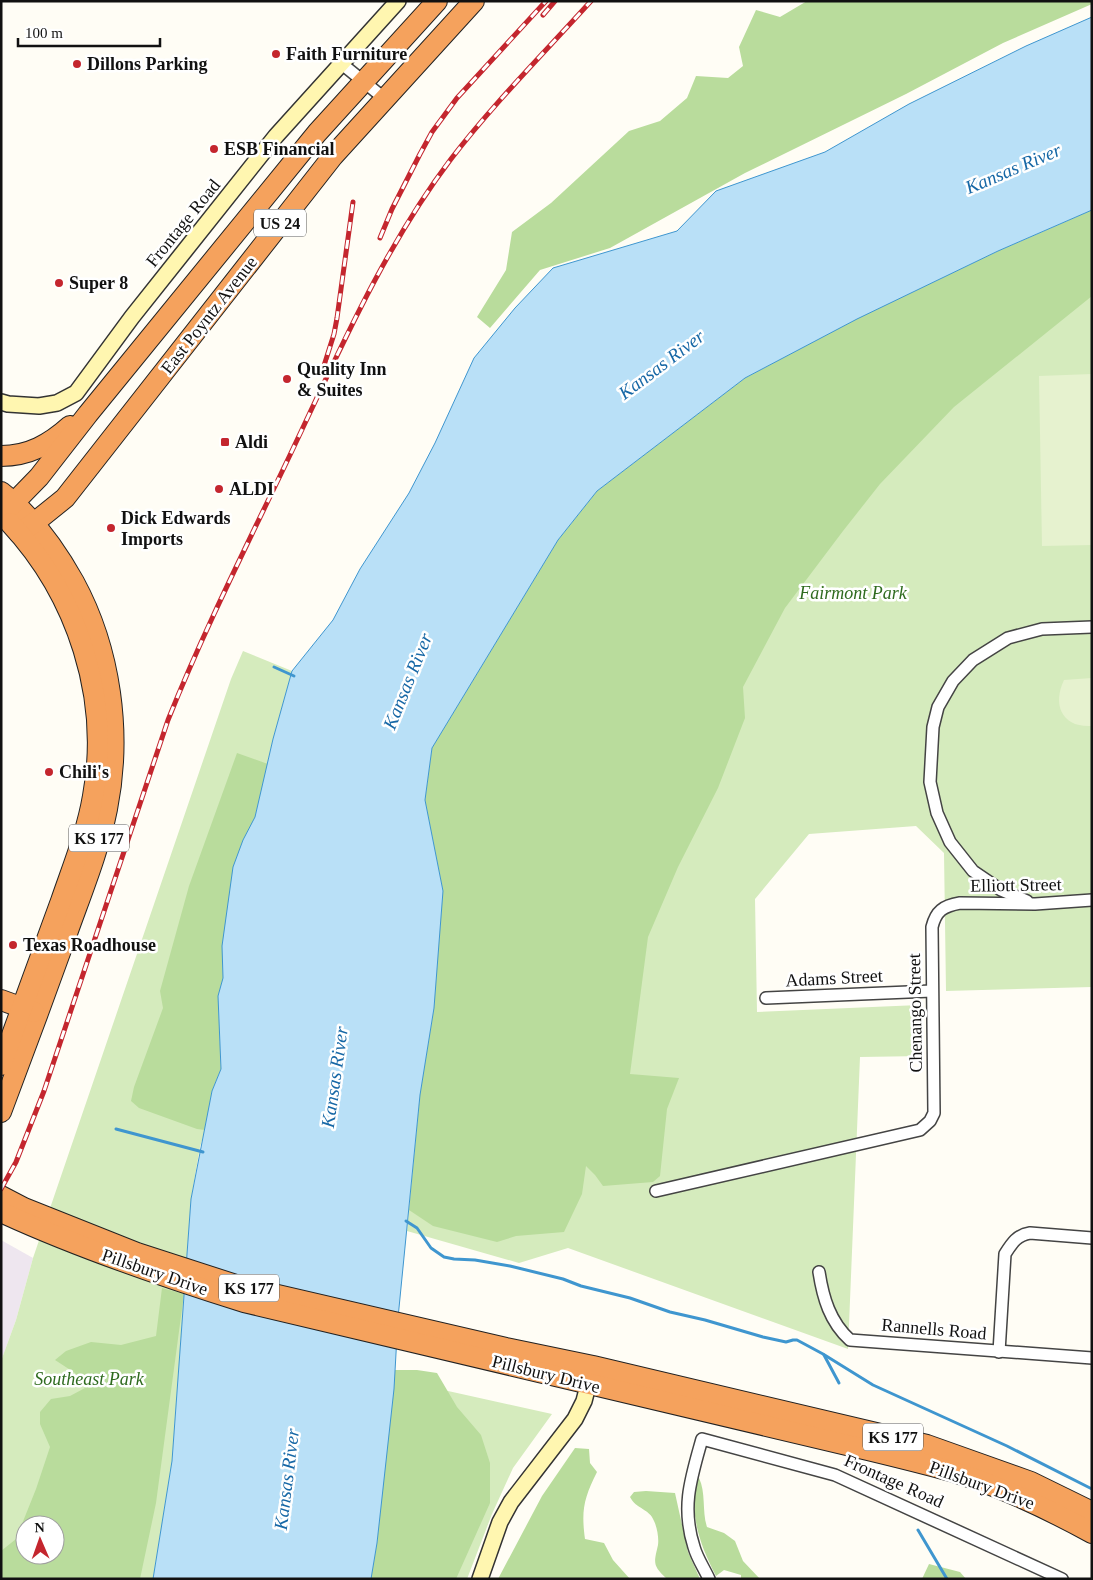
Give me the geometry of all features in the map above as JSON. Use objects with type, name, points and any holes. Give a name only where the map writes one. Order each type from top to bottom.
[{"type":"highway","name":"East Poyntz Avenue","points":[[5,506],[39,477],[310,141],[437,1]]},
{"type":"highway","name":"East Poyntz Avenue","points":[[26,528],[65,498],[333,156],[474,1]]},
{"type":"highway","name":"US 24","points":[[1,456],[31,452],[56,438],[73,423],[88,414]]},
{"type":"highway","points":[[62,561],[55,529],[56,520],[65,498]]},
{"type":"highway","name":"US 24","points":[[5,506],[26,528]]},
{"type":"highway","name":"KS 177","points":[[1,1065],[30,1011],[89,872],[110,792],[114,749],[109,690],[98,641],[80,593],[62,561],[26,528]]},
{"type":"highway","name":"KS 177","points":[[26,528],[43,563],[63,597],[87,659],[93,687],[98,745],[94,794],[83,838],[30,1011]]},
{"type":"highway","points":[[1,1000],[30,1011],[1,1112]]},
{"type":"highway","name":"Pillsbury Drive","points":[[1,1196],[24,1208],[137,1253],[239,1286],[504,1355]]},
{"type":"highway","name":"Pillsbury Drive","points":[[1,1212],[91,1250],[179,1282],[244,1302],[927,1445],[1031,1482],[1092,1512]]},
{"type":"highway","name":"Pillsbury Drive","points":[[591,1375],[955,1472],[1060,1515],[1092,1533]]},
{"type":"street","name":"Frontage Road","points":[[1,402],[40,406],[57,403],[76,393],[138,309],[276,136],[398,1]]},
{"type":"street","points":[[342,64],[384,99]]},
{"type":"street","points":[[1034,904],[1001,890],[973,871],[950,842],[936,813],[930,782],[932,727],[938,707],[953,681],[973,660],[1008,638],[1042,629],[1092,627]]},
{"type":"street","name":"Elliott Street","points":[[942,908],[960,903],[1034,904],[1092,900]]},
{"type":"street","name":"Chenango Street","points":[[656,1191],[920,1130],[930,1121],[934,1113],[932,927],[934,917],[942,908]]},
{"type":"street","name":"Adams Street","points":[[766,998],[932,991]]},
{"type":"street","points":[[999,1352],[1005,1254],[1013,1241],[1021,1235],[1030,1233],[1092,1238]]},
{"type":"street","name":"Rannells Road","points":[[819,1272],[824,1298],[831,1316],[840,1331],[850,1340],[1092,1358]]},
{"type":"street","points":[[480,1579],[500,1522],[511,1502],[575,1418],[584,1401],[591,1375]]},
{"type":"street","name":"Frontage Road","points":[[709,1579],[694,1548],[688,1516],[688,1490],[702,1440],[835,1475],[1062,1579]]},
{"type":"shaded area","points":[[1,1240],[33,1258],[16,1320],[1,1361]]},
{"type":"green space","points":[[807,1],[1092,1],[1092,4],[1003,43],[906,94],[745,173],[610,248],[540,270],[490,328],[477,317],[506,270],[512,232],[551,203],[629,131],[660,121],[687,98],[696,76],[728,78],[743,66],[739,47],[756,10],[780,17]]},
{"type":"green space","name":"Fairmont Park","points":[[1092,210],[1092,987],[946,991],[944,853],[916,826],[809,834],[755,899],[757,1012],[919,1005],[923,1056],[860,1057],[848,1349],[568,1248],[519,1263],[407,1231],[420,1095],[434,1008],[425,800],[432,748],[480,670],[858,318]]},
{"type":"green space","points":[[1092,210],[1092,296],[954,407],[880,484],[785,608],[743,687],[745,718],[718,788],[678,867],[648,937],[630,1074],[679,1078],[667,1109],[660,1176],[653,1182],[603,1186],[586,1166],[582,1194],[564,1232],[516,1236],[497,1242],[433,1226],[409,1210],[420,1094],[434,1008],[443,891],[425,800],[432,748],[558,540],[597,491],[745,378],[858,318],[998,251]]},
{"type":"green space","points":[[1092,374],[1092,545],[1042,546],[1039,376]]},
{"type":"green space","name":"Southeast Park","points":[[243,651],[292,671],[273,739],[255,817],[205,1130],[200,1147],[191,1199],[172,1461],[153,1579],[1,1579],[1,1361],[16,1320],[33,1258],[231,679]]},
{"type":"green space","points":[[1092,678],[1092,726],[1082,726],[1073,723],[1062,713],[1059,698],[1064,680]]},
{"type":"green space","points":[[237,753],[268,764],[255,817],[243,840],[222,946],[223,978],[218,996],[221,1069],[212,1091],[205,1130],[197,1129],[139,1108],[131,1101],[134,1087],[163,1008],[160,991],[189,886]]},
{"type":"green space","points":[[162,1288],[184,1294],[156,1503],[140,1579],[1,1579],[1,1551],[15,1540],[15,1565],[65,1565],[65,1515],[26,1515],[50,1447],[40,1424],[40,1412],[51,1399],[70,1396],[85,1388],[75,1373],[55,1360],[66,1351],[91,1342],[121,1345],[156,1336]]},
{"type":"green space","points":[[395,1370],[417,1370],[437,1373],[457,1407],[481,1435],[490,1463],[490,1503],[456,1579],[371,1579],[377,1543]]},
{"type":"green space","points":[[394,1379],[552,1414],[513,1468],[492,1514],[467,1579],[371,1579],[377,1543]]},
{"type":"green space","points":[[575,1448],[589,1449],[590,1463],[597,1472],[589,1489],[585,1504],[583,1520],[585,1539],[604,1543],[613,1560],[630,1579],[498,1579],[542,1496]]},
{"type":"green space","points":[[699,1478],[707,1527],[724,1533],[735,1541],[743,1561],[760,1579],[741,1579],[741,1575],[724,1570],[716,1576],[697,1529],[694,1492],[696,1479]]},
{"type":"green space","points":[[634,1492],[675,1493],[688,1552],[700,1579],[667,1579],[655,1564],[658,1533],[655,1523],[652,1517],[630,1497]]},
{"type":"green space","points":[[929,1564],[960,1572],[966,1579],[922,1579]]},
{"type":"water","name":"Kansas River","points":[[1092,17],[1092,210],[998,251],[857,319],[745,378],[597,491],[558,540],[432,748],[425,800],[443,891],[434,1008],[420,1095],[398,1318],[394,1389],[377,1543],[371,1579],[153,1579],[172,1461],[191,1199],[212,1091],[221,1069],[218,996],[223,978],[222,946],[233,867],[243,840],[255,817],[273,739],[292,671],[333,620],[360,569],[409,493],[435,443],[474,358],[515,308],[553,268],[677,231],[716,191],[825,152],[909,104],[1026,46]]},
{"type":"waterway","points":[[274,667],[294,676]]},
{"type":"waterway","points":[[116,1129],[203,1152]]},
{"type":"waterway","points":[[406,1221],[417,1228],[431,1248],[444,1257],[510,1266],[563,1279],[581,1286],[630,1298],[670,1312],[763,1337],[786,1342],[797,1340],[873,1385],[1007,1446],[1092,1489]]},
{"type":"waterway","points":[[824,1355],[839,1383]]},
{"type":"waterway","points":[[918,1530],[947,1579]]},
{"type":"railway","points":[[380,238],[392,209],[432,132],[457,98],[546,1]]},
{"type":"railway","points":[[543,15],[555,1]]},
{"type":"railway","points":[[1,1189],[16,1162],[44,1091],[168,720],[211,620],[344,341],[404,229],[451,159],[502,98],[591,1]]},
{"type":"railway","points":[[322,372],[337,318],[353,202]]},
{"type":"place","name":"Faith Furniture","points":[[276,54]]},
{"type":"place","name":"Dillons Parking","points":[[77,64]]},
{"type":"place","name":"ESB Financial","points":[[214,149]]},
{"type":"place","name":"Super 8","points":[[59,283]]},
{"type":"place","name":"Quality Inn & Suites","points":[[287,379]]},
{"type":"place","name":"Aldi","points":[[225,442]]},
{"type":"place","name":"ALDI","points":[[219,489]]},
{"type":"place","name":"Dick Edwards Imports","points":[[111,528]]},
{"type":"place","name":"Chili's","points":[[49,772]]},
{"type":"place","name":"Texas Roadhouse","points":[[13,945]]}]
